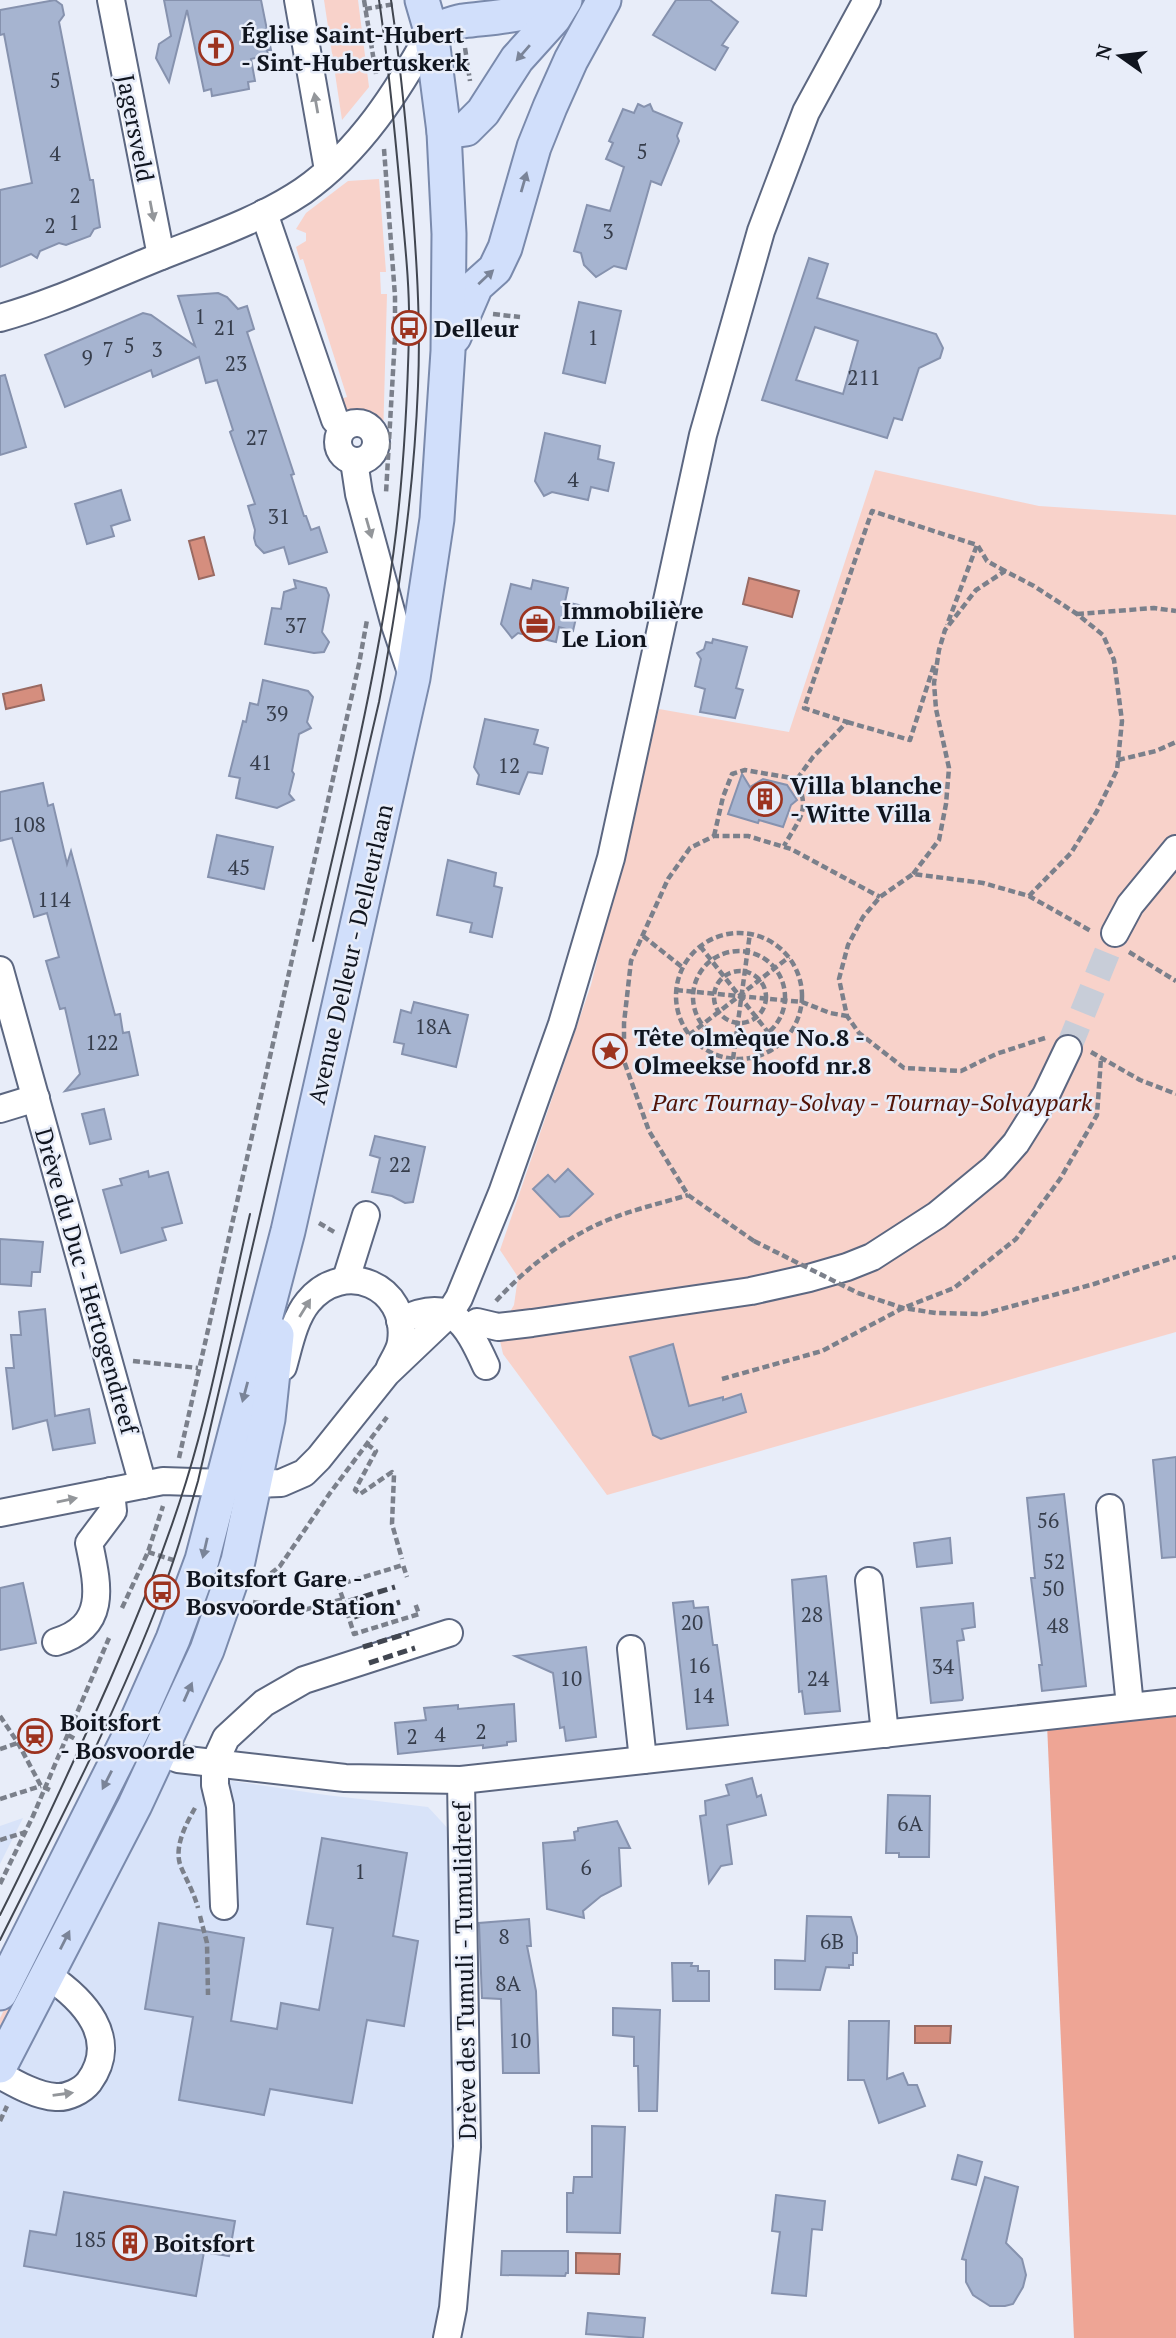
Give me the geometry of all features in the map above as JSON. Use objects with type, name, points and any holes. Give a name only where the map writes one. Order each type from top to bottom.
[{"type":"main road","points":[[439,22],[499,18],[547,5],[554,0]]},
{"type":"main road","points":[[443,132],[466,129],[483,112],[517,59],[554,18],[565,0]]},
{"type":"main road","points":[[448,351],[476,286],[495,269],[505,248],[534,147],[571,60],[604,0]]},
{"type":"main road","name":"Avenue Delleur - Delleurlaan","points":[[288,1231],[413,678],[437,519],[448,351],[449,234],[439,22]]},
{"type":"main road","points":[[0,2066],[161,1752],[207,1650],[223,1607],[238,1561],[268,1419],[288,1231]]},
{"type":"main road","points":[[0,1993],[134,1727],[173,1639],[202,1560],[288,1231]]},
{"type":"street","name":"Jagersveld","points":[[111,0],[161,256]]},
{"type":"street","points":[[298,0],[328,170]]},
{"type":"street","points":[[486,1366],[463,1321],[459,1298],[502,1193],[558,1037],[611,858],[703,435],[761,231],[806,112],[867,0]]},
{"type":"street","points":[[0,318],[264,213],[303,191],[371,126],[391,100],[439,22]]},
{"type":"street","points":[[264,213],[335,420],[343,428],[349,424],[363,423],[374,432],[376,446],[373,453],[368,458],[354,461],[359,494],[394,622],[413,678]]},
{"type":"street","points":[[1115,933],[1130,905],[1176,849]]},
{"type":"street","name":"Drève du Duc - Hertogendreef","points":[[0,971],[143,1485]]},
{"type":"street","points":[[400,1321],[434,1309],[463,1321],[498,1327],[532,1323],[751,1291],[821,1275],[872,1257],[937,1215],[994,1168],[1016,1143],[1046,1096],[1065,1044]]},
{"type":"street","points":[[0,1109],[36,1098]]},
{"type":"street","points":[[346,1279],[366,1214]]},
{"type":"street","points":[[0,1513],[171,1480],[281,1483],[304,1473],[387,1373],[401,1343],[400,1321],[389,1297],[380,1288],[363,1281],[346,1279],[334,1282],[309,1301],[301,1313],[268,1419]]},
{"type":"street","points":[[387,1373],[463,1321]]},
{"type":"street","points":[[55,1642],[70,1638],[81,1630],[97,1603],[98,1586],[89,1543],[113,1511],[111,1491]]},
{"type":"street","points":[[1110,1508],[1130,1706]]},
{"type":"street","points":[[869,1581],[885,1734]]},
{"type":"street","points":[[224,1906],[220,1807],[215,1786],[215,1762],[226,1738],[264,1703],[304,1680],[449,1633]]},
{"type":"street","points":[[631,1649],[643,1760]]},
{"type":"street","points":[[461,1780],[1176,1702]]},
{"type":"street","name":"Drève des Tumuli - Tumulidreef","points":[[161,1752],[178,1759],[345,1778],[461,1780],[467,2147],[453,2308],[447,2338]]},
{"type":"street","points":[[0,2075],[29,2089],[56,2097],[73,2094],[85,2087],[95,2073],[102,2041],[95,2023],[74,1994],[47,1975]]},
{"type":"path","points":[[364,0],[376,77]]},
{"type":"path","points":[[439,22],[471,88]]},
{"type":"path","points":[[383,141],[397,337],[385,497]]},
{"type":"path","points":[[913,874],[983,883],[1029,896],[1071,853],[1097,811],[1117,770],[1122,721],[1114,660],[1102,635],[1077,614],[1034,586],[987,561],[977,545],[872,511],[804,708],[910,740],[945,630],[977,545]]},
{"type":"path","points":[[945,630],[976,590],[1004,571]]},
{"type":"path","points":[[1077,614],[1154,608],[1176,611]]},
{"type":"path","points":[[118,1615],[148,1552],[182,1449],[198,1367],[336,767],[368,614]]},
{"type":"path","points":[[939,650],[934,682],[936,709],[949,768],[939,839],[913,874],[880,897],[863,917],[848,945],[839,979],[847,1016],[859,1033],[904,1068],[961,1071],[996,1054],[1065,1044],[1176,1094]]},
{"type":"path","points":[[797,779],[813,757],[847,722]]},
{"type":"path","points":[[1118,760],[1156,751],[1176,742]]},
{"type":"path","points":[[714,836],[723,797],[732,774],[746,770],[797,779]]},
{"type":"path","points":[[784,846],[805,810],[797,779]]},
{"type":"path","points":[[880,897],[784,846],[748,836],[714,836],[690,848],[667,878],[631,961],[624,1023],[624,1061],[649,1130],[688,1195],[754,1241],[858,1293],[903,1308],[936,1313],[983,1314],[1094,1284],[1176,1257]]},
{"type":"path","points":[[733,1059],[750,933]]},
{"type":"path","points":[[750,933],[772,942],[789,957],[800,977],[802,1002],[796,1025],[778,1045],[756,1057],[733,1059],[708,1052],[689,1035],[679,1016],[676,990],[682,967],[700,946],[724,934],[750,933]]},
{"type":"path","points":[[643,936],[682,967]]},
{"type":"path","points":[[700,946],[778,1045]]},
{"type":"path","points":[[747,951],[762,956],[776,968],[783,981],[785,1001],[780,1018],[769,1033],[751,1041],[735,1043],[718,1038],[702,1025],[695,1011],[693,992],[700,973],[711,960],[727,952],[747,951]]},
{"type":"path","points":[[689,1035],[789,957]]},
{"type":"path","points":[[744,971],[760,980],[766,999],[757,1018],[737,1024],[726,1020],[718,1012],[714,994],[717,984],[724,976],[744,971]]},
{"type":"path","points":[[676,990],[802,1002],[830,1013],[847,1016]]},
{"type":"path","points":[[722,1379],[822,1351],[903,1308],[954,1288],[1016,1238],[1060,1179],[1097,1115],[1101,1058]]},
{"type":"path","points":[[463,1321],[543,1256],[610,1219],[688,1195]]},
{"type":"path","points":[[124,1360],[198,1367]]},
{"type":"path","points":[[264,1579],[280,1566],[390,1413]]},
{"type":"path","points":[[367,1444],[376,1451],[355,1490],[360,1494],[392,1472],[392,1524],[402,1559]]},
{"type":"path","points":[[148,1552],[179,1562]]},
{"type":"path","points":[[407,1577],[403,1565],[338,1586],[354,1634],[419,1614],[415,1603]]},
{"type":"path","points":[[252,1602],[304,1610],[343,1599]]},
{"type":"path","points":[[0,1884],[27,1831],[43,1787],[113,1627]]},
{"type":"path","points":[[0,1716],[43,1787],[52,1791]]},
{"type":"path","points":[[68,1735],[77,1740]]},
{"type":"path","points":[[0,1749],[18,1743]]},
{"type":"path","points":[[0,1799],[43,1787]]},
{"type":"path","points":[[196,1806],[182,1836],[179,1851],[181,1866],[192,1888],[207,1943],[208,1995]]},
{"type":"path","points":[[0,1840],[27,1831]]},
{"type":"shaded area","points":[[204,537],[214,575],[199,579],[189,541]]},
{"type":"shaded area","points":[[749,578],[799,591],[792,617],[743,604]]},
{"type":"shaded area","points":[[41,685],[44,700],[6,709],[3,694]]},
{"type":"shaded area","points":[[1176,1711],[1176,2338],[1074,2338],[1047,1724]]},
{"type":"shaded area","points":[[159,1770],[428,1807],[453,1834],[463,2153],[443,2338],[0,2338],[0,2089]]},
{"type":"shaded area","points":[[23,1818],[0,1864],[0,1826]]},
{"type":"shaded area","points":[[915,2026],[951,2026],[950,2043],[915,2043]]},
{"type":"shaded area","points":[[576,2253],[620,2254],[619,2274],[576,2273]]},
{"type":"green space","points":[[324,0],[358,0],[369,87],[342,120]]},
{"type":"green space","points":[[379,179],[386,272],[380,272],[381,294],[387,294],[383,440],[378,426],[343,407],[340,399],[347,397],[303,259],[300,260],[296,247],[306,241],[306,233],[296,229],[306,213],[348,181]]},
{"type":"green space","name":"Parc Tournay-Solvay - Tournay-Solvaypark","points":[[875,470],[1039,506],[1176,515],[1176,1332],[607,1495],[503,1354],[498,1332],[514,1305],[518,1277],[500,1250],[591,985],[659,709],[789,732]]},
{"type":"green space","points":[[110,1798],[122,1804],[0,2037],[0,2018]]},
{"type":"building","points":[[55,0],[62,5],[64,15],[59,22],[90,180],[93,180],[100,227],[94,229],[90,236],[66,245],[59,243],[40,251],[37,258],[31,254],[0,267],[0,190],[32,183],[4,34],[0,35],[0,10]]},
{"type":"building","name":"Église Saint-Hubert - Sint-Hubertuskerk","points":[[164,0],[261,0],[271,50],[267,50],[268,55],[251,59],[255,81],[248,82],[249,89],[212,96],[211,89],[204,91],[187,10],[169,82],[156,58],[159,44],[171,36]]},
{"type":"building","points":[[676,0],[710,0],[738,22],[722,45],[728,48],[715,70],[653,35]]},
{"type":"building","points":[[638,104],[644,107],[650,104],[653,111],[682,123],[677,136],[679,141],[661,185],[651,181],[626,269],[614,266],[596,277],[584,265],[581,253],[574,251],[587,205],[610,211],[624,167],[606,159],[613,143],[609,141],[623,109],[634,113]]},
{"type":"building","points":[[809,258],[828,264],[817,298],[936,334],[943,348],[940,358],[919,368],[902,420],[894,418],[887,438],[762,400]],"holes":[[[815,327],[858,341],[843,394],[796,380]]]},
{"type":"building","points":[[218,293],[227,297],[238,309],[247,306],[254,329],[247,332],[294,474],[291,475],[304,516],[311,530],[319,527],[327,552],[289,564],[284,547],[264,553],[256,545],[248,506],[255,504],[230,432],[233,430],[217,380],[206,383],[199,357],[153,377],[151,370],[65,407],[45,355],[143,313],[151,315],[195,346],[178,296]]},
{"type":"building","points":[[579,302],[621,311],[605,383],[563,373]]},
{"type":"building","points":[[5,375],[26,447],[0,455],[0,376]]},
{"type":"building","points":[[545,433],[600,446],[598,459],[614,463],[608,491],[591,487],[588,500],[552,492],[544,496],[535,481]]},
{"type":"building","points":[[121,490],[130,520],[111,526],[114,536],[87,544],[75,504]]},
{"type":"building","points":[[294,580],[326,588],[329,595],[322,632],[329,642],[324,652],[314,653],[265,644],[272,608],[281,609],[284,592],[296,588]]},
{"type":"building","points":[[533,580],[568,588],[565,602],[579,605],[573,631],[559,627],[556,642],[518,633],[512,638],[501,624],[511,584],[531,589]]},
{"type":"building","points":[[713,639],[747,647],[736,688],[743,690],[735,718],[700,712],[705,689],[695,686],[701,659],[697,653],[704,649],[706,642],[712,643]]},
{"type":"building","points":[[263,680],[308,691],[313,697],[307,722],[311,728],[299,734],[292,771],[294,774],[289,794],[294,800],[277,808],[236,798],[240,778],[229,776],[243,721],[246,722],[250,703],[258,705]]},
{"type":"building","points":[[485,719],[538,730],[534,744],[548,748],[542,774],[528,772],[519,794],[477,784],[479,775],[474,767]]},
{"type":"building","name":"Villa blanche - Witte Villa","points":[[742,774],[750,787],[763,779],[787,785],[797,800],[791,805],[783,827],[728,814]]},
{"type":"building","points":[[43,783],[48,806],[53,804],[67,864],[71,851],[115,1015],[120,1014],[123,1033],[129,1032],[138,1075],[65,1091],[80,1074],[65,1008],[60,1009],[46,961],[59,957],[47,913],[34,917],[12,838],[0,841],[0,792]]},
{"type":"building","points":[[217,835],[273,847],[264,889],[208,877]]},
{"type":"building","points":[[448,860],[496,873],[494,886],[502,888],[492,937],[470,932],[472,923],[437,915]]},
{"type":"building","points":[[414,1002],[468,1015],[456,1067],[402,1054],[404,1044],[394,1042],[401,1010],[411,1013]]},
{"type":"building","points":[[104,1109],[111,1139],[90,1144],[82,1114]]},
{"type":"building","points":[[375,1136],[425,1147],[413,1202],[405,1203],[392,1196],[372,1192],[380,1158],[370,1155]]},
{"type":"building","points":[[568,1169],[593,1194],[569,1216],[560,1217],[533,1189],[548,1175],[555,1182]]},
{"type":"building","points":[[148,1171],[149,1177],[168,1172],[182,1223],[162,1228],[166,1240],[121,1253],[103,1190],[122,1185],[120,1179]]},
{"type":"building","points":[[0,1239],[43,1242],[40,1272],[32,1272],[31,1286],[0,1284]]},
{"type":"building","points":[[45,1309],[55,1416],[89,1409],[95,1443],[53,1450],[47,1420],[13,1429],[6,1368],[14,1368],[11,1335],[21,1335],[19,1312]]},
{"type":"building","points":[[673,1344],[689,1406],[741,1394],[746,1412],[661,1439],[653,1435],[630,1357]]},
{"type":"building","points":[[1176,1457],[1176,1557],[1162,1558],[1153,1460]]},
{"type":"building","points":[[1064,1494],[1086,1686],[1042,1691],[1039,1665],[1042,1665],[1031,1578],[1035,1578],[1027,1498]]},
{"type":"building","points":[[950,1538],[952,1563],[917,1567],[914,1543]]},
{"type":"building","points":[[826,1576],[840,1711],[805,1714],[802,1691],[799,1692],[792,1580]]},
{"type":"building","points":[[23,1583],[36,1643],[0,1650],[0,1588]]},
{"type":"building","points":[[693,1601],[694,1608],[708,1607],[713,1645],[717,1645],[728,1725],[687,1729],[673,1603]]},
{"type":"building","points":[[973,1603],[975,1627],[962,1629],[964,1640],[957,1641],[963,1698],[931,1703],[921,1608]]},
{"type":"building","points":[[586,1647],[596,1737],[566,1741],[564,1727],[560,1728],[553,1673],[515,1656]]},
{"type":"building","points":[[514,1704],[516,1741],[507,1742],[507,1745],[398,1754],[395,1723],[426,1720],[424,1708],[458,1705],[458,1709]]},
{"type":"building","points":[[752,1778],[757,1797],[761,1795],[766,1815],[727,1825],[732,1864],[721,1866],[709,1883],[700,1816],[706,1815],[705,1801],[729,1795],[726,1785]]},
{"type":"building","points":[[888,1795],[930,1796],[929,1857],[899,1857],[899,1853],[886,1853]]},
{"type":"building","points":[[617,1821],[630,1848],[619,1848],[621,1886],[601,1896],[583,1911],[584,1918],[547,1909],[543,1843],[575,1840],[574,1832],[578,1831],[578,1828]]},
{"type":"building","points":[[322,1838],[407,1853],[393,1936],[418,1941],[404,2026],[367,2020],[352,2103],[270,2089],[264,2115],[179,2100],[193,2017],[145,2009],[159,1923],[244,1938],[231,2021],[277,2029],[281,2003],[319,2010],[333,1928],[307,1924]]},
{"type":"building","points":[[807,1916],[851,1917],[857,1937],[857,1953],[853,1953],[853,1965],[849,1965],[849,1968],[826,1967],[820,1990],[775,1989],[775,1960],[805,1961]]},
{"type":"building","points":[[529,1919],[531,1946],[527,1946],[536,1991],[539,2073],[503,2073],[501,1999],[482,1998],[479,1923]]},
{"type":"building","points":[[672,1963],[692,1963],[691,1966],[698,1966],[698,1971],[709,1971],[709,2001],[673,2001]]},
{"type":"building","points":[[613,2008],[660,2010],[657,2111],[639,2111],[634,2037],[613,2035]]},
{"type":"building","points":[[849,2021],[889,2021],[887,2079],[903,2073],[908,2085],[917,2085],[925,2106],[879,2123],[864,2080],[848,2080]]},
{"type":"building","points":[[592,2126],[625,2127],[620,2233],[567,2232],[567,2193],[573,2193],[574,2177],[592,2177]]},
{"type":"building","points":[[958,2155],[982,2162],[976,2185],[952,2179]]},
{"type":"building","points":[[985,2177],[1018,2187],[1006,2243],[1022,2259],[1026,2275],[1023,2287],[1013,2304],[1005,2306],[990,2306],[973,2295],[966,2282],[966,2260],[962,2259]]},
{"type":"building","name":"Boitsfort","points":[[64,2192],[235,2221],[229,2256],[204,2252],[196,2296],[24,2266],[30,2231],[56,2235]]},
{"type":"building","points":[[776,2195],[825,2201],[822,2230],[812,2229],[806,2296],[772,2293],[780,2232],[772,2231]]},
{"type":"building","points":[[502,2251],[568,2251],[568,2273],[565,2276],[501,2275]]},
{"type":"building","points":[[588,2313],[645,2318],[643,2338],[586,2334]]},
{"type":"tunnel","points":[[1068,1049],[1115,933]]},
{"type":"tram line","points":[[313,941],[371,682],[392,562],[403,463],[408,365],[408,282],[392,100],[379,0]]},
{"type":"tram line","points":[[0,1940],[126,1681],[162,1593],[198,1481],[379,702],[409,505],[419,361],[418,286],[411,185],[391,0]]},
{"type":"tram line","points":[[0,1915],[110,1680],[169,1532],[204,1416],[250,1214]]},
{"type":"railway","points":[[349,1601],[395,1587]]},
{"type":"railway","points":[[354,1617],[400,1602]]},
{"type":"railway","points":[[363,1647],[409,1633]]},
{"type":"railway","points":[[369,1663],[415,1648]]},
{"type":"place","name":"Église Saint-Hubert - Sint-Hubertuskerk","points":[[216,48]]},
{"type":"place","name":"Delleur","points":[[409,328]]},
{"type":"place","name":"Immobilière Le Lion","points":[[537,624]]},
{"type":"place","name":"Villa blanche - Witte Villa","points":[[765,799]]},
{"type":"place","name":"Tête olmèque No.8 - Olmeekse hoofd nr.8","points":[[610,1051]]},
{"type":"place","name":"Boitsfort Gare - Bosvoorde Station","points":[[162,1592]]},
{"type":"place","name":"Boitsfort - Bosvoorde","points":[[35,1736]]},
{"type":"place","name":"Boitsfort","points":[[130,2243]]}]
